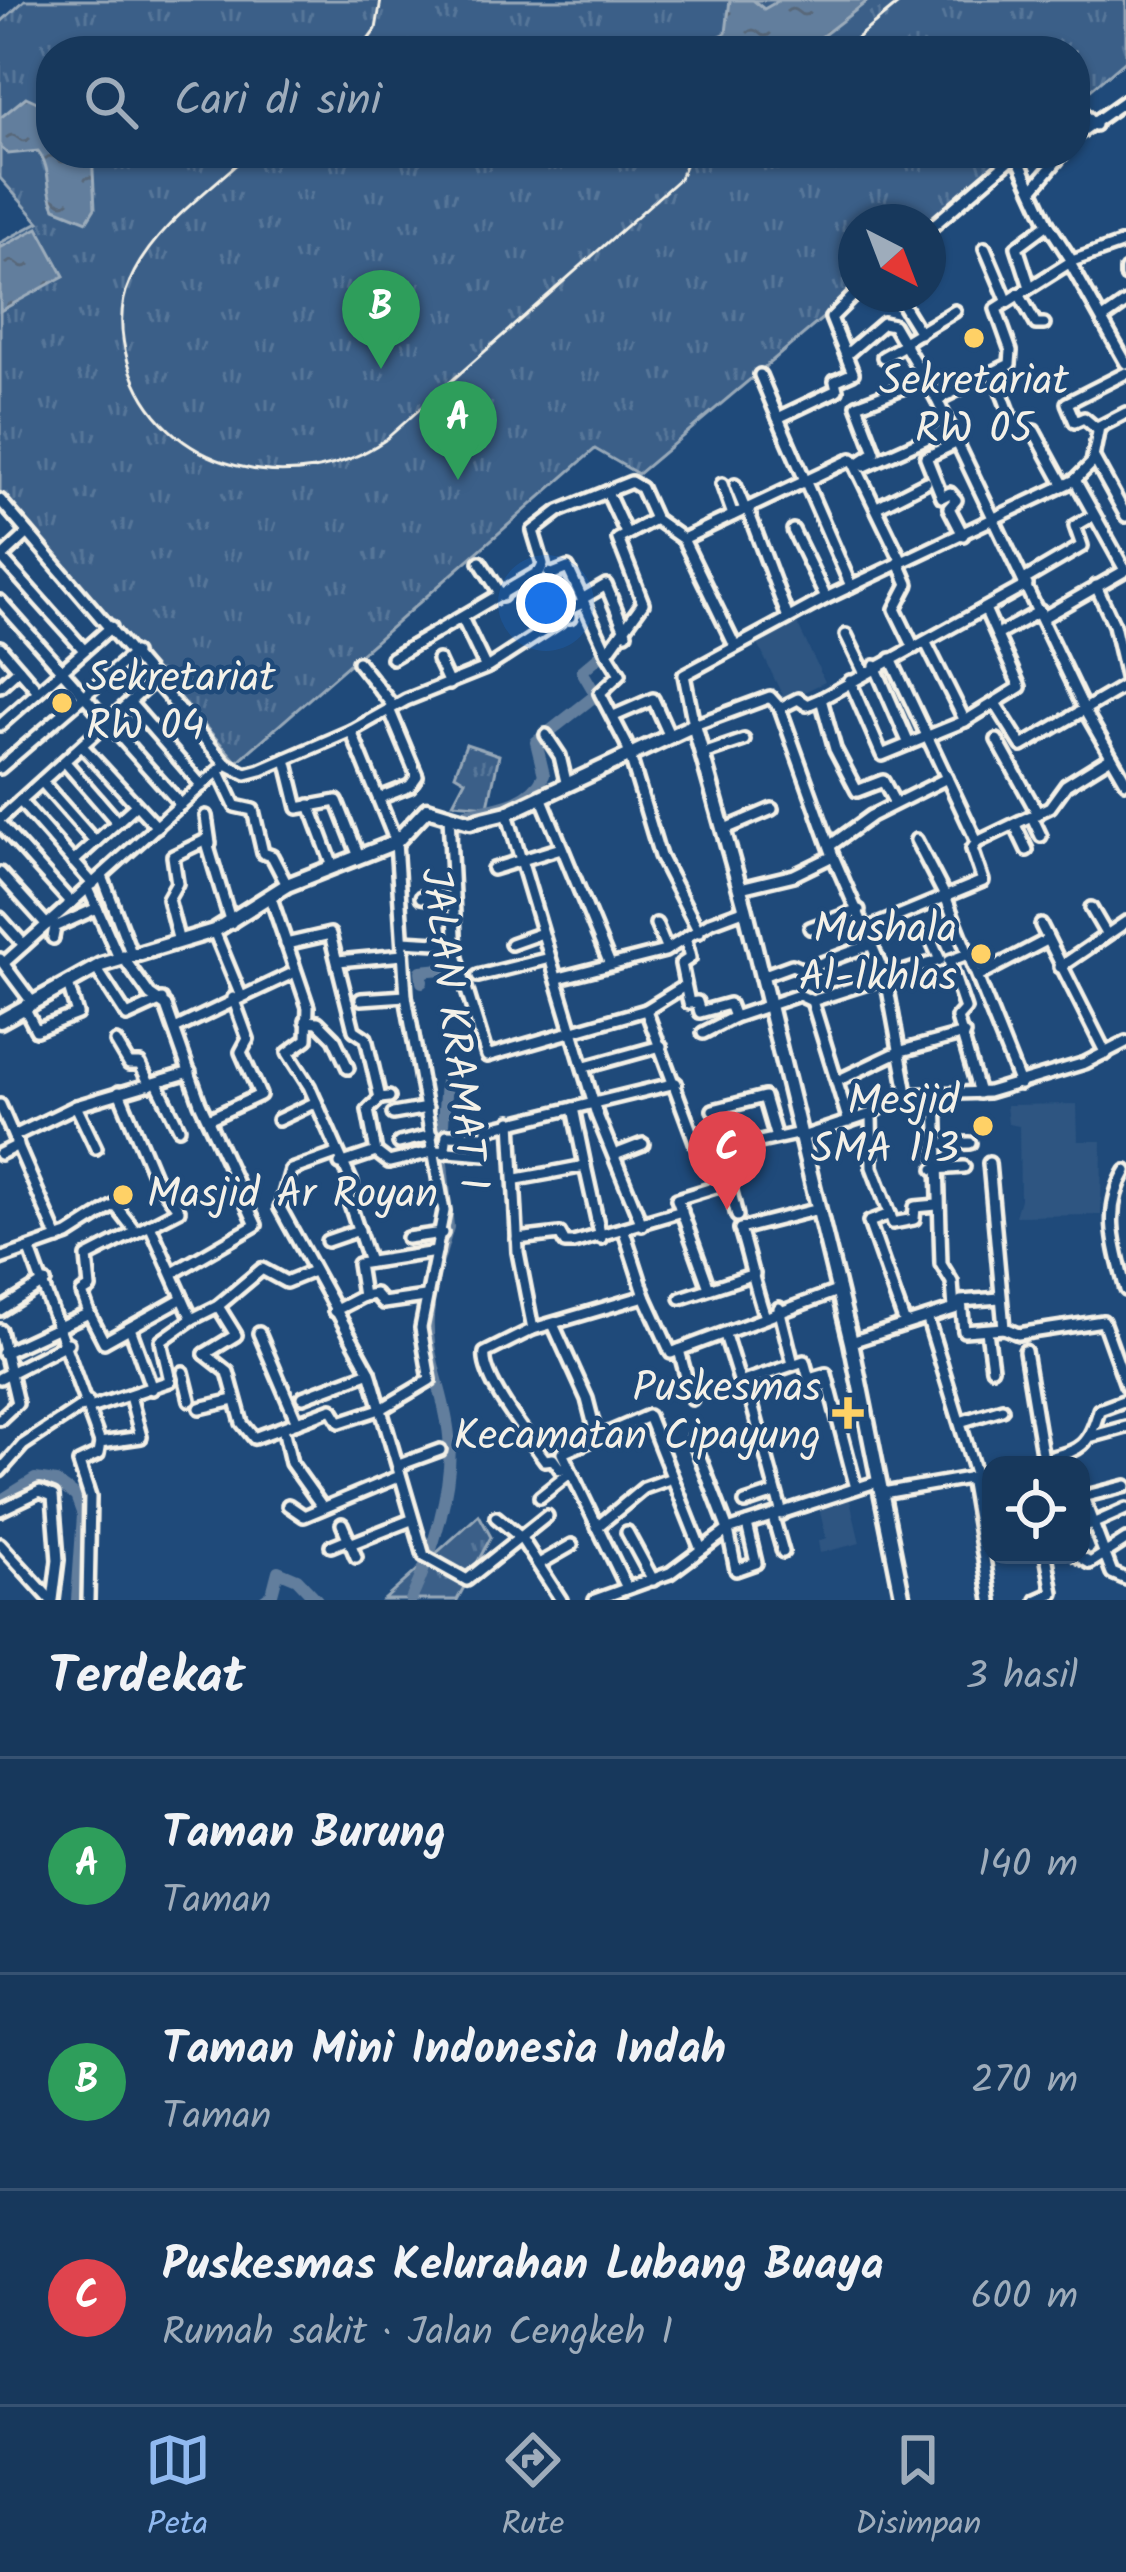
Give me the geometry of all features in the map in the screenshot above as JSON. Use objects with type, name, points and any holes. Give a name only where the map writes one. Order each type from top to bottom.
[{"type":"main road","points":[[0,1021],[96,968],[214,931],[287,885],[396,842],[428,809],[453,818],[507,813],[694,725],[746,909],[851,1342],[903,1600]]},
{"type":"street","points":[[1090,128],[1122,104],[1126,122]]},
{"type":"street","points":[[1090,120],[1095,125]]},
{"type":"street","points":[[946,215],[1001,168]]},
{"type":"street","points":[[1024,168],[1048,224],[1124,357]]},
{"type":"street","points":[[1034,189],[1051,168]]},
{"type":"street","points":[[1030,287],[1017,247],[1048,224]]},
{"type":"street","points":[[980,322],[996,316],[1007,301],[1071,262],[1126,242]]},
{"type":"street","points":[[986,248],[1007,301]]},
{"type":"street","points":[[1018,294],[1036,325],[1044,324]]},
{"type":"street","points":[[1102,319],[1126,303]]},
{"type":"street","points":[[778,418],[837,390],[835,381],[853,371],[831,317],[838,310]]},
{"type":"street","points":[[883,357],[955,311]]},
{"type":"street","points":[[907,312],[920,333]]},
{"type":"street","points":[[937,400],[1013,358],[996,316]]},
{"type":"street","points":[[848,353],[883,322],[898,328],[1042,614],[1085,711],[1125,778]]},
{"type":"street","points":[[994,372],[1016,430],[1034,431],[1063,484]]},
{"type":"street","points":[[1097,429],[1084,418],[1075,422],[1067,403],[1126,373]]},
{"type":"street","points":[[760,375],[851,586]]},
{"type":"street","points":[[858,464],[875,452],[856,405],[926,379]]},
{"type":"street","points":[[1097,429],[1126,413]]},
{"type":"street","points":[[682,539],[806,481],[950,428]]},
{"type":"street","points":[[1097,429],[1094,458],[1126,516]]},
{"type":"street","points":[[958,442],[926,457],[935,492],[940,497],[950,493],[956,500],[949,508],[963,536]]},
{"type":"street","points":[[907,1093],[886,978],[780,708],[770,697],[694,725],[684,675],[826,598],[963,536],[992,518],[1025,508],[1075,480],[1094,458]]},
{"type":"street","points":[[858,464],[908,584],[896,609],[965,721]]},
{"type":"street","points":[[997,635],[1125,570],[1075,480]]},
{"type":"street","points":[[568,614],[547,570],[535,528],[559,511],[635,482],[655,519],[682,539],[734,646]]},
{"type":"street","points":[[877,507],[926,482]]},
{"type":"street","points":[[722,484],[733,515]]},
{"type":"street","points":[[735,485],[788,618]]},
{"type":"street","points":[[607,492],[626,533]]},
{"type":"street","points":[[0,500],[134,653],[223,766],[235,806],[253,810],[263,854],[272,856],[287,885]]},
{"type":"street","points":[[780,708],[798,698],[807,705],[821,699],[875,666],[986,611],[1080,548],[1075,526],[1094,515]]},
{"type":"street","points":[[606,650],[626,633],[643,603],[618,542],[655,519]]},
{"type":"street","points":[[28,533],[0,557],[84,650]]},
{"type":"street","points":[[796,536],[826,598]]},
{"type":"street","points":[[480,562],[502,596]]},
{"type":"street","points":[[392,658],[547,570],[568,568],[620,674],[600,693],[631,758],[660,856],[698,932]]},
{"type":"street","points":[[223,766],[246,774],[488,667],[607,585],[626,633]]},
{"type":"street","points":[[995,703],[1022,746],[1085,711],[1126,681],[1114,625],[1096,586]]},
{"type":"street","points":[[476,595],[483,607]]},
{"type":"street","points":[[0,601],[182,805]]},
{"type":"street","points":[[850,681],[882,755],[965,721],[1020,687],[986,611]]},
{"type":"street","points":[[463,620],[488,667]]},
{"type":"street","points":[[0,725],[111,627]]},
{"type":"street","points":[[847,635],[864,672]]},
{"type":"street","points":[[0,647],[38,691]]},
{"type":"street","points":[[0,769],[134,653]]},
{"type":"street","points":[[891,659],[977,842]]},
{"type":"street","points":[[438,660],[449,684]]},
{"type":"street","points":[[358,662],[391,707],[415,770],[410,786]]},
{"type":"street","points":[[875,666],[909,744]]},
{"type":"street","points":[[0,686],[19,669]]},
{"type":"street","points":[[71,903],[0,821],[154,680]]},
{"type":"street","points":[[614,716],[652,699],[670,737]]},
{"type":"street","points":[[821,699],[835,749],[857,791],[883,781],[895,803]]},
{"type":"street","points":[[130,703],[202,786]]},
{"type":"street","name":"JALAN KRAMAT I","points":[[351,731],[382,797],[396,842],[406,996],[432,1135],[440,1152],[442,1233],[425,1297],[422,1341],[430,1380],[383,1408]]},
{"type":"street","points":[[546,734],[560,756],[567,787]]},
{"type":"street","points":[[703,754],[744,740]]},
{"type":"street","points":[[997,740],[1041,836]]},
{"type":"street","points":[[82,746],[157,827]]},
{"type":"street","points":[[867,929],[985,879],[972,849],[977,842],[1057,802],[1066,785],[1111,757]]},
{"type":"street","points":[[286,759],[298,808],[339,803],[358,854]]},
{"type":"street","points":[[65,762],[117,822]]},
{"type":"street","points":[[68,984],[78,1012],[35,1030],[28,1005],[2,961],[223,766]]},
{"type":"street","points":[[740,888],[794,875],[895,803],[947,778]]},
{"type":"street","points":[[42,782],[94,842]]},
{"type":"street","points":[[382,797],[410,786]]},
{"type":"street","points":[[410,786],[428,809]]},
{"type":"street","points":[[542,799],[609,962]]},
{"type":"street","points":[[20,802],[120,911],[124,956]]},
{"type":"street","points":[[73,862],[136,805]]},
{"type":"street","points":[[310,805],[332,864]]},
{"type":"street","points":[[725,829],[772,809]]},
{"type":"street","points":[[507,813],[592,1101],[642,1225]]},
{"type":"street","points":[[206,816],[231,922]]},
{"type":"street","points":[[453,818],[454,944],[486,1054],[646,1010],[687,982],[681,964],[690,957],[686,941]]},
{"type":"street","points":[[1015,825],[1027,850]]},
{"type":"street","points":[[916,840],[945,896],[1020,1084]]},
{"type":"street","points":[[179,942],[168,900],[177,886],[173,854],[202,841],[210,844]]},
{"type":"street","points":[[493,869],[561,848]]},
{"type":"street","points":[[0,873],[46,925]]},
{"type":"street","points":[[94,883],[97,908],[124,956],[150,995],[162,1000],[177,1028],[208,1119],[253,1218],[254,1228],[173,1274]]},
{"type":"street","points":[[270,895],[308,1007],[307,1040],[288,1053],[316,1102],[352,1184],[347,1198],[368,1241],[369,1262]]},
{"type":"street","points":[[421,897],[452,901]]},
{"type":"street","points":[[53,938],[55,927],[97,908]]},
{"type":"street","points":[[1091,908],[1106,932]]},
{"type":"street","points":[[559,977],[686,941],[746,909]]},
{"type":"street","points":[[810,928],[859,910]]},
{"type":"street","points":[[0,918],[24,945]]},
{"type":"street","points":[[1060,967],[1086,953],[1090,942],[1126,922]]},
{"type":"street","points":[[656,924],[666,948]]},
{"type":"street","points":[[1041,926],[1106,1054]]},
{"type":"street","points":[[208,1119],[260,1095],[241,1052],[248,1039],[214,931]]},
{"type":"street","points":[[286,944],[326,931],[354,1030],[368,1042],[384,1097],[368,1110],[376,1152],[389,1162],[440,1152],[485,1155],[485,1130],[676,1083]]},
{"type":"street","points":[[511,944],[542,933]]},
{"type":"street","points":[[812,1001],[940,960],[930,938]]},
{"type":"street","points":[[978,976],[1047,940]]},
{"type":"street","points":[[404,941],[454,944]]},
{"type":"street","points":[[762,976],[792,965],[803,970],[867,946]]},
{"type":"street","points":[[968,954],[949,961],[965,1009],[957,1018],[979,1093]]},
{"type":"street","points":[[338,961],[404,955]]},
{"type":"street","points":[[478,976],[550,958]]},
{"type":"street","points":[[96,968],[127,1016],[162,1000]]},
{"type":"street","points":[[177,1028],[295,972]]},
{"type":"street","points":[[683,987],[689,1004],[697,1002],[700,1011],[729,1004],[734,1017]]},
{"type":"street","points":[[703,1033],[799,994],[812,1001],[849,1122]]},
{"type":"street","points":[[361,999],[406,996]]},
{"type":"street","points":[[646,1010],[700,1155],[849,1122],[907,1093],[979,1093],[1020,1084],[1106,1054],[1126,1042]]},
{"type":"street","points":[[306,1021],[318,1022],[334,1038],[348,1068]]},
{"type":"street","points":[[837,1081],[898,1052],[964,1034]]},
{"type":"street","points":[[116,1042],[130,1064],[140,1064],[179,1128]]},
{"type":"street","points":[[585,1067],[661,1046]]},
{"type":"street","points":[[0,1154],[76,1106],[190,1072]]},
{"type":"street","points":[[119,1092],[154,1176],[179,1210],[87,1257],[90,1289],[82,1293],[103,1342],[181,1299]]},
{"type":"street","points":[[851,1342],[954,1308],[952,1282],[941,1269],[934,1168],[936,1095]]},
{"type":"street","points":[[713,1110],[764,1097],[776,1138]]},
{"type":"street","points":[[278,1120],[316,1102]]},
{"type":"street","points":[[0,1105],[58,1238]]},
{"type":"street","points":[[76,1106],[96,1148]]},
{"type":"street","points":[[393,1114],[427,1108]]},
{"type":"street","points":[[572,1108],[601,1238]]},
{"type":"street","points":[[871,1114],[872,1167],[893,1223],[914,1219],[915,1207],[937,1205]]},
{"type":"street","points":[[511,1121],[517,1239],[533,1329]]},
{"type":"street","points":[[399,1143],[432,1135]]},
{"type":"street","points":[[440,1152],[446,1136],[486,1136]]},
{"type":"street","points":[[935,1144],[970,1143]]},
{"type":"street","points":[[616,1154],[643,1144]]},
{"type":"street","points":[[376,1152],[291,1170],[280,1208],[370,1372],[411,1520],[429,1558],[466,1580],[547,1516]]},
{"type":"street","points":[[721,1152],[736,1216]]},
{"type":"street","points":[[989,1162],[1004,1328]]},
{"type":"street","points":[[517,1179],[585,1166]]},
{"type":"street","points":[[934,1168],[964,1167]]},
{"type":"street","points":[[1126,1171],[1113,1195],[1110,1218],[1126,1288]]},
{"type":"street","points":[[709,1288],[677,1199],[729,1183]]},
{"type":"street","points":[[0,1259],[58,1238],[115,1205],[136,1232]]},
{"type":"street","points":[[253,1218],[280,1208]]},
{"type":"street","points":[[765,1317],[750,1281],[754,1274],[740,1228],[819,1209]]},
{"type":"street","points":[[517,1239],[560,1234],[566,1244],[601,1238],[682,1210]]},
{"type":"street","points":[[890,1214],[869,1222],[904,1324]]},
{"type":"street","points":[[1110,1218],[1126,1218]]},
{"type":"street","points":[[151,1226],[192,1319]]},
{"type":"street","points":[[327,1241],[359,1230]]},
{"type":"street","points":[[623,1231],[668,1353],[724,1335],[779,1308],[837,1291]]},
{"type":"street","points":[[407,1238],[442,1233]]},
{"type":"street","points":[[30,1250],[68,1343],[100,1443],[98,1454],[80,1457],[79,1463],[90,1497],[88,1600]]},
{"type":"street","points":[[363,1296],[357,1265],[436,1252]]},
{"type":"street","points":[[190,1400],[184,1372],[160,1342],[218,1306],[262,1269],[285,1282],[313,1271]]},
{"type":"street","points":[[681,1298],[754,1274]]},
{"type":"street","points":[[0,1310],[45,1282]]},
{"type":"street","points":[[334,1311],[375,1294],[383,1303],[425,1297]]},
{"type":"street","points":[[568,1470],[543,1458],[493,1386],[485,1353],[533,1329],[645,1296]]},
{"type":"street","points":[[1000,1298],[960,1302],[966,1333],[1004,1328],[1018,1334],[1103,1321],[1126,1385]]},
{"type":"street","points":[[210,1362],[206,1351],[236,1335],[218,1306]]},
{"type":"street","points":[[779,1308],[793,1364]]},
{"type":"street","points":[[3,1352],[89,1313]]},
{"type":"street","points":[[928,1320],[963,1421],[992,1600]]},
{"type":"street","points":[[553,1324],[587,1399],[596,1434]]},
{"type":"street","points":[[130,1328],[152,1389]]},
{"type":"street","points":[[0,1330],[3,1377],[17,1403],[0,1419]]},
{"type":"street","points":[[987,1331],[992,1368]]},
{"type":"street","points":[[259,1333],[297,1423]]},
{"type":"street","points":[[724,1335],[740,1383],[750,1397],[775,1493],[783,1552]]},
{"type":"street","points":[[3,1377],[68,1343]]},
{"type":"street","points":[[679,1350],[692,1399]]},
{"type":"street","points":[[1024,1351],[1042,1456]]},
{"type":"street","points":[[740,1383],[804,1361],[809,1379],[826,1374],[856,1488]]},
{"type":"street","points":[[0,1471],[22,1445],[89,1405],[152,1389],[210,1362],[224,1365],[252,1437],[332,1409]]},
{"type":"street","points":[[302,1397],[370,1372]]},
{"type":"street","points":[[327,1388],[340,1422],[383,1408]]},
{"type":"street","points":[[832,1394],[862,1390]]},
{"type":"street","points":[[100,1443],[141,1437],[130,1396]]},
{"type":"street","points":[[200,1408],[234,1400]]},
{"type":"street","points":[[1094,1436],[1101,1409],[1126,1400]]},
{"type":"street","points":[[963,1421],[1002,1409]]},
{"type":"street","points":[[628,1588],[562,1454],[596,1434],[648,1416],[700,1547]]},
{"type":"street","points":[[1053,1456],[1126,1427]]},
{"type":"street","points":[[283,1428],[291,1463],[321,1505]]},
{"type":"street","points":[[693,1439],[728,1530],[736,1570],[756,1563],[747,1524]]},
{"type":"street","points":[[1081,1448],[1081,1456]]},
{"type":"street","points":[[288,1505],[304,1516],[440,1450]]},
{"type":"street","points":[[540,1497],[568,1470]]},
{"type":"street","points":[[598,1600],[653,1580],[728,1530],[856,1488],[982,1475]]},
{"type":"street","points":[[597,1527],[644,1488],[672,1478]]},
{"type":"street","points":[[1090,1493],[1126,1486]]},
{"type":"street","points":[[0,1510],[40,1491],[53,1496],[58,1560],[52,1600]]},
{"type":"street","points":[[745,1503],[775,1493]]},
{"type":"street","points":[[574,1515],[585,1504]]},
{"type":"street","points":[[1090,1526],[1126,1509]]},
{"type":"street","points":[[1090,1515],[1113,1574]]},
{"type":"street","points":[[496,1517],[539,1564],[561,1600]]},
{"type":"street","points":[[331,1546],[411,1520]]},
{"type":"street","points":[[342,1524],[356,1557]]},
{"type":"street","points":[[627,1532],[653,1580]]},
{"type":"street","points":[[1126,1540],[1090,1562],[1126,1579]]},
{"type":"street","points":[[0,1544],[52,1600]]},
{"type":"street","points":[[539,1564],[572,1545]]},
{"type":"street","points":[[1037,1600],[1053,1593],[1049,1564]]},
{"type":"shaded area","points":[[796,621],[825,682],[785,701],[756,640]]},
{"type":"shaded area","points":[[1077,1104],[1078,1141],[1102,1141],[1101,1215],[1015,1216],[1020,1199],[1019,1126],[1008,1124],[1006,1105]]},
{"type":"shaded area","points":[[849,1496],[860,1543],[820,1553],[818,1541],[826,1538],[818,1503]]},
{"type":"green space","points":[[25,0],[1126,0],[1126,60],[1090,90],[1090,36],[36,36],[36,168],[999,168],[946,214],[946,204],[838,204],[838,305],[638,474],[595,449],[237,762],[0,497],[0,243],[39,222],[0,178],[0,23]]},
{"type":"green space","points":[[466,744],[499,755],[488,806],[453,803],[465,780],[455,774]]},
{"type":"green space","points":[[479,1515],[491,1537],[457,1600],[384,1600]]},
{"type":"water","points":[[730,0],[753,0],[764,9],[780,0],[869,0],[822,36],[720,36],[726,33]]},
{"type":"water","points":[[26,97],[36,101],[36,151],[8,154],[0,147],[0,118]]},
{"type":"water","points":[[46,168],[93,168],[95,208],[87,221],[55,208]]},
{"type":"water","points":[[38,228],[64,276],[0,311],[0,248]]},
{"type":"waterway","points":[[453,841],[458,815],[518,800],[537,786],[544,775],[536,742],[596,695],[582,671],[603,653]]},
{"type":"waterway","points":[[422,982],[421,971],[461,967],[460,957]]},
{"type":"waterway","points":[[434,1275],[448,1227],[441,1152],[446,1081]]},
{"type":"waterway","points":[[411,1600],[440,1520],[450,1456],[447,1419],[431,1356],[429,1307]]},
{"type":"waterway","points":[[0,1501],[35,1479],[56,1482],[76,1496],[83,1515],[77,1600]]},
{"type":"waterway","points":[[264,1600],[272,1594],[278,1571],[297,1579],[317,1600]]},
{"type":"tram line","points":[[371,36],[381,0]]},
{"type":"tram line","points":[[859,36],[903,0]]},
{"type":"tram line","points":[[232,168],[183,211],[140,262],[126,291],[122,331],[128,362],[145,400],[169,430],[200,452],[236,466],[273,471],[312,469],[350,459],[385,440],[680,178],[684,168]]},
{"type":"place","name":"Sekretariat RW 05","points":[[974,338]]},
{"type":"place","name":"Taman Mini Indonesia Indah","points":[[381,369]]},
{"type":"place","name":"Taman Burung","points":[[458,480]]},
{"type":"place","name":"Sekretariat RW 04","points":[[62,703]]},
{"type":"place","name":"Mushala Al-Ikhlas","points":[[981,954]]},
{"type":"place","name":"Mesjid SMA 113","points":[[983,1126]]},
{"type":"place","name":"Masjid Ar Royan","points":[[123,1195]]},
{"type":"place","name":"Puskesmas Kelurahan Lubang Buaya","points":[[727,1210]]},
{"type":"place","name":"Puskesmas Kecamatan Cipayung","points":[[848,1413]]}]
